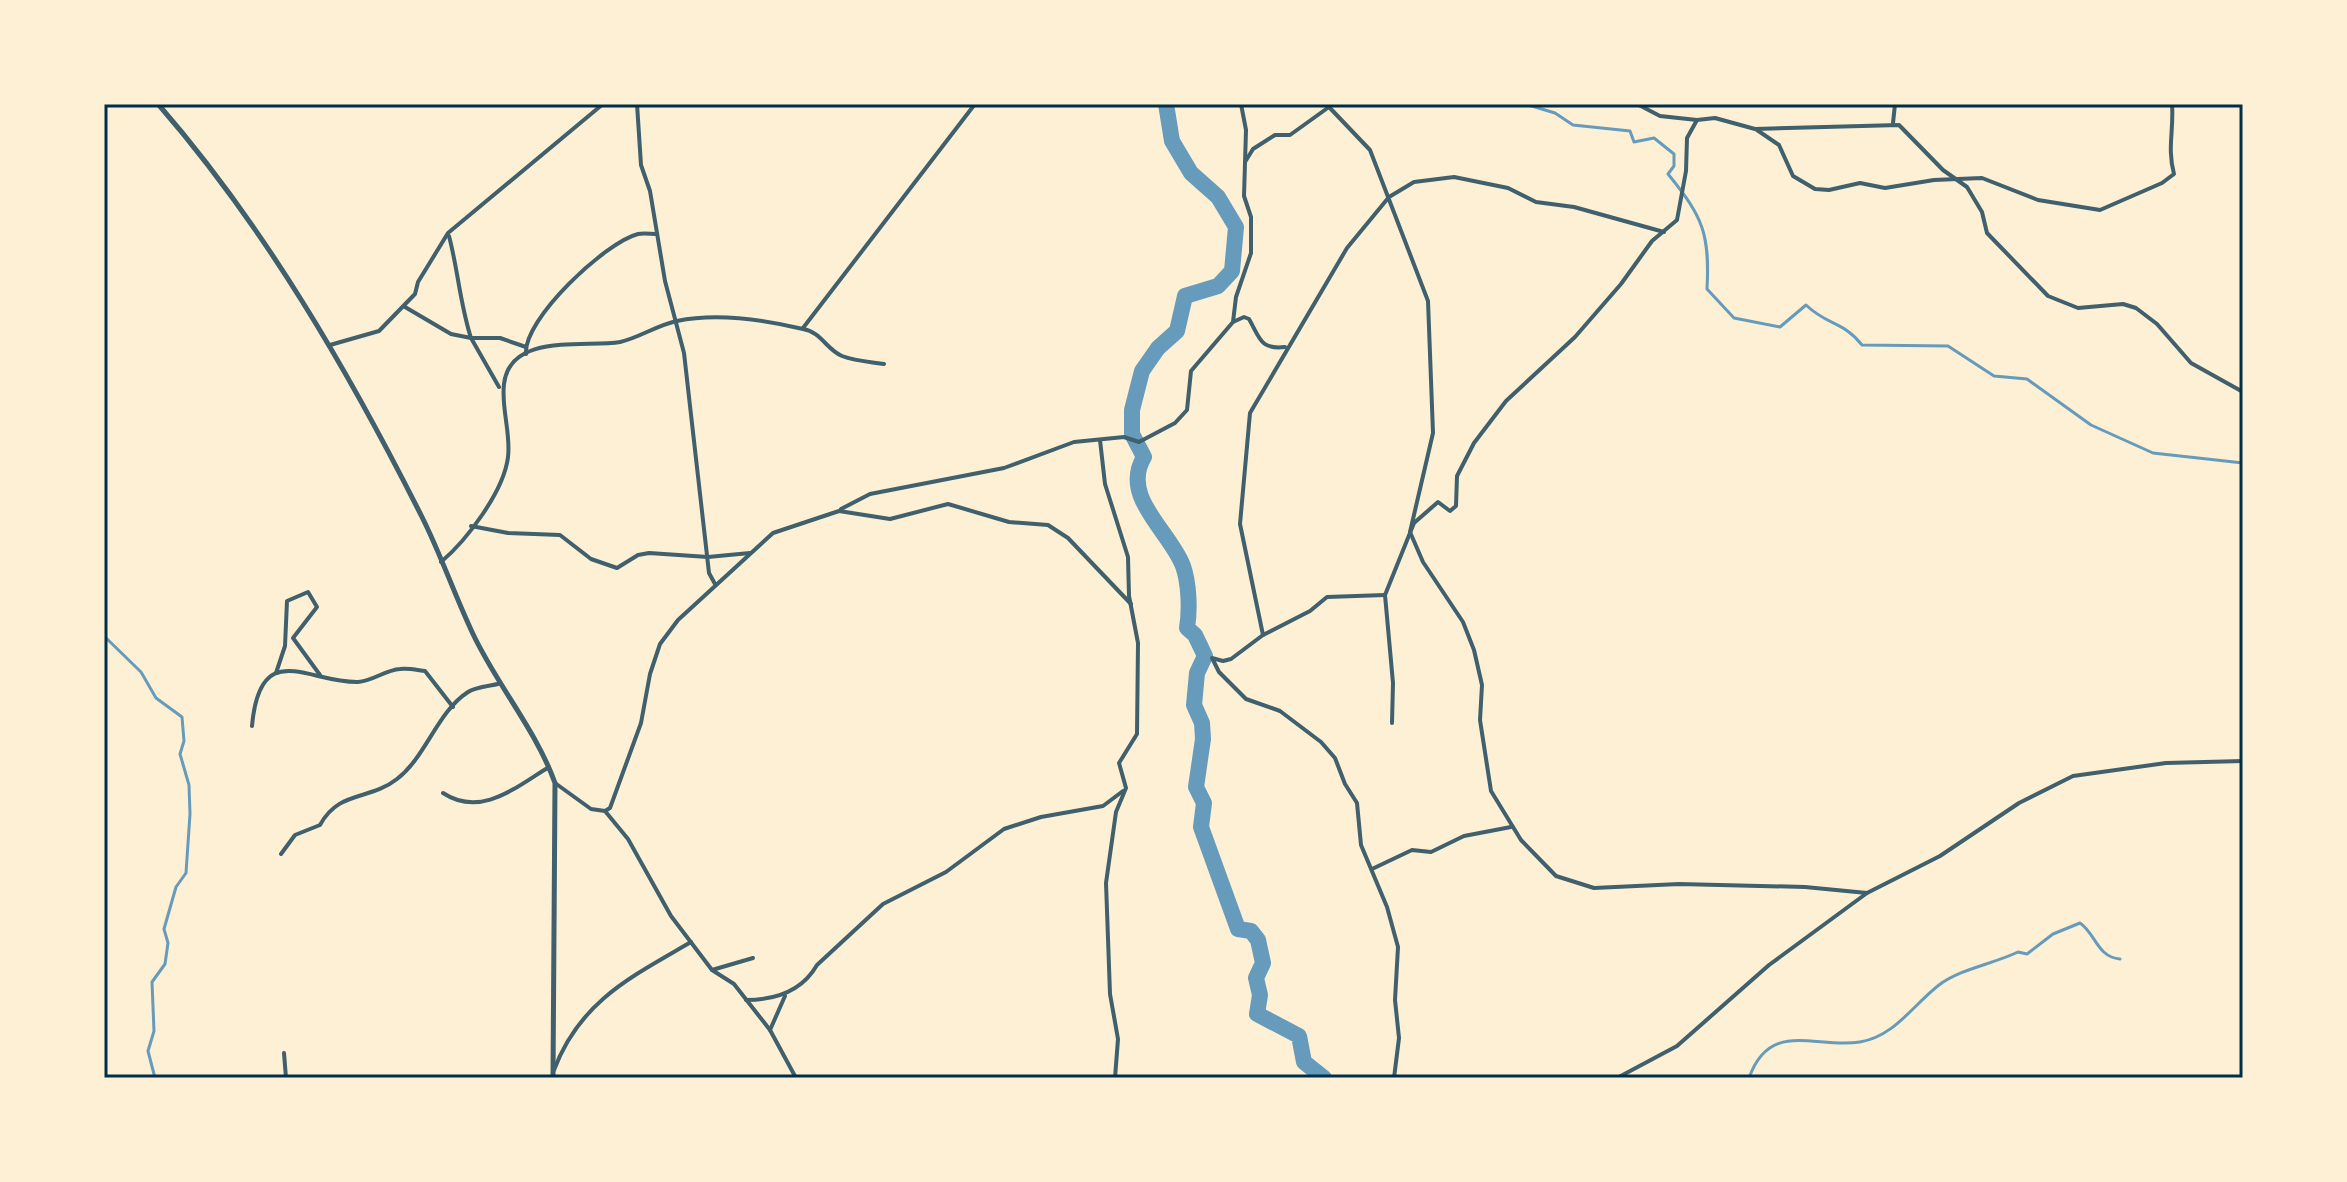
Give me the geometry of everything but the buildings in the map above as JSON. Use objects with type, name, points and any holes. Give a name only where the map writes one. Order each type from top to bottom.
[{"type":"street","points":[[158,104],[200,153],[278,264],[327,345],[388,451],[498,684],[549,767],[555,783],[553,1075]]},
{"type":"street","points":[[327,345],[379,331],[405,307],[448,233],[603,104]]},
{"type":"street","points":[[637,104],[641,165],[650,191],[684,353],[709,573],[715,584]]},
{"type":"street","points":[[803,328],[974,104]]},
{"type":"street","points":[[555,783],[591,809],[605,811],[610,808],[627,766],[660,644],[678,620],[773,533],[839,511],[870,494],[1004,468],[1074,442],[1124,437],[1139,442],[1175,423],[1187,410],[1191,371],[1233,322],[1236,297],[1251,253],[1251,217],[1244,196],[1246,130],[1241,104]]},
{"type":"street","points":[[1637,104],[1660,116],[1697,120],[1715,118],[1755,129],[1893,123],[1904,128],[1956,180],[1967,187],[1982,212],[1987,233],[2048,296],[2078,308],[2123,304],[2136,308],[2157,324],[2191,363],[2243,392]]},
{"type":"street","points":[[1893,123],[1895,104]]},
{"type":"street","points":[[1755,129],[1779,145],[1793,176],[1815,189],[1829,190],[1860,183],[1885,188],[1982,178],[2038,200],[2100,210],[2162,183],[2174,174],[2168,152],[2174,127],[2172,104]]},
{"type":"street","points":[[1245,162],[1253,149],[1275,135],[1290,135],[1331,105],[1370,150],[1428,301],[1433,433],[1410,532],[1385,595],[1393,683],[1392,723]]},
{"type":"street","points":[[1410,532],[1438,502],[1450,511],[1456,506],[1457,476],[1474,443],[1506,401],[1575,337],[1621,284],[1652,241],[1677,220],[1686,171],[1687,138],[1697,120]]},
{"type":"street","points":[[1263,635],[1240,524],[1250,413],[1347,248],[1389,197],[1414,182],[1454,177],[1508,188],[1536,202],[1574,207],[1664,232]]},
{"type":"street","points":[[448,233],[457,268],[459,299],[471,338],[499,387]]},
{"type":"street","points":[[526,354],[526,347],[547,308],[580,271],[639,233],[658,234]]},
{"type":"street","points":[[405,307],[451,334],[500,338],[526,347]]},
{"type":"street","points":[[441,562],[456,549],[471,526],[494,501],[508,457],[504,384],[511,369],[526,354],[549,344],[622,341],[675,321],[714,317],[803,328],[817,334],[842,356],[884,364]]},
{"type":"street","points":[[1233,322],[1249,319],[1262,344],[1271,349],[1287,347]]},
{"type":"street","points":[[1100,440],[1108,497],[1128,557],[1131,604],[1138,643],[1137,734],[1119,763],[1126,788],[1116,812],[1106,883],[1110,994],[1118,1039],[1115,1078]]},
{"type":"street","points":[[839,511],[890,519],[948,504],[1009,522],[1048,525],[1068,538],[1131,604]]},
{"type":"street","points":[[471,526],[508,533],[560,535],[591,559],[617,568],[638,555],[649,553],[708,557],[750,553]]},
{"type":"street","points":[[1410,532],[1423,562],[1463,622],[1474,650],[1482,685],[1480,720],[1491,791],[1513,827],[1556,876],[1594,888],[1679,884],[1805,887],[1867,893]]},
{"type":"street","points":[[252,726],[254,707],[276,673],[285,646],[283,627],[287,601],[308,592],[317,607],[293,638]]},
{"type":"street","points":[[1385,595],[1327,597],[1310,611],[1263,635],[1231,659],[1223,661],[1212,658],[1219,672],[1246,699],[1280,711],[1321,742],[1335,758],[1345,784],[1357,803],[1361,845],[1398,947],[1395,1000],[1399,1038],[1394,1078]]},
{"type":"street","points":[[283,627],[320,675]]},
{"type":"street","points":[[276,673],[295,668],[332,680],[358,682],[398,668],[425,671],[453,707]]},
{"type":"street","points":[[281,854],[295,835],[320,825],[327,812],[346,797],[375,793],[398,778],[469,691],[498,684]]},
{"type":"street","points":[[1617,1078],[1677,1046],[1769,965],[1867,893],[1940,856],[2019,803],[2073,776],[2166,763],[2243,761]]},
{"type":"street","points":[[443,793],[452,799],[493,801],[549,767]]},
{"type":"street","points":[[770,1030],[785,996],[810,977],[817,965],[883,904],[946,872],[1004,829],[1041,817],[1103,806],[1126,788]]},
{"type":"street","points":[[605,811],[628,839],[671,916],[712,970],[734,984],[770,1030],[796,1078]]},
{"type":"street","points":[[1372,869],[1412,850],[1431,852],[1464,836],[1513,827]]},
{"type":"street","points":[[553,1075],[570,1033],[609,990],[691,942]]},
{"type":"street","points":[[712,970],[753,958]]},
{"type":"street","points":[[746,1000],[785,996]]},
{"type":"street","points":[[284,1053],[286,1078]]},
{"type":"waterway","points":[[1166,104],[1172,141],[1191,173],[1218,197],[1236,227],[1232,271],[1218,286],[1185,296],[1177,331],[1158,348],[1142,371],[1132,410],[1132,434],[1144,457],[1138,472],[1138,486],[1142,500],[1183,566],[1187,580],[1187,628],[1195,635],[1205,656],[1197,673],[1194,705],[1202,723],[1203,739],[1196,787],[1204,803],[1201,827],[1238,929],[1251,931],[1258,940],[1263,963],[1256,978],[1260,995],[1257,1014],[1299,1036],[1304,1062],[1324,1078]]},
{"type":"waterway","points":[[1525,104],[1555,113],[1573,125],[1630,131],[1634,142],[1654,138],[1674,154],[1674,166],[1668,174],[1689,202],[1702,227],[1707,254],[1707,289],[1734,318],[1780,327],[1806,305],[1848,332],[1862,345],[1948,346],[1994,376],[2027,379],[2091,425],[2153,453],[2243,463]]},
{"type":"waterway","points":[[104,636],[141,672],[156,698],[182,717],[184,741],[180,754],[189,785],[190,814],[186,873],[176,887],[164,929],[168,943],[165,964],[152,982],[154,1031],[148,1051],[155,1078]]},
{"type":"waterway","points":[[1749,1078],[1758,1060],[1769,1048],[1796,1040],[1843,1043],[1872,1039],[1894,1027],[1947,979],[2018,952],[2027,954],[2053,934],[2080,923],[2101,950],[2120,959]]}]
